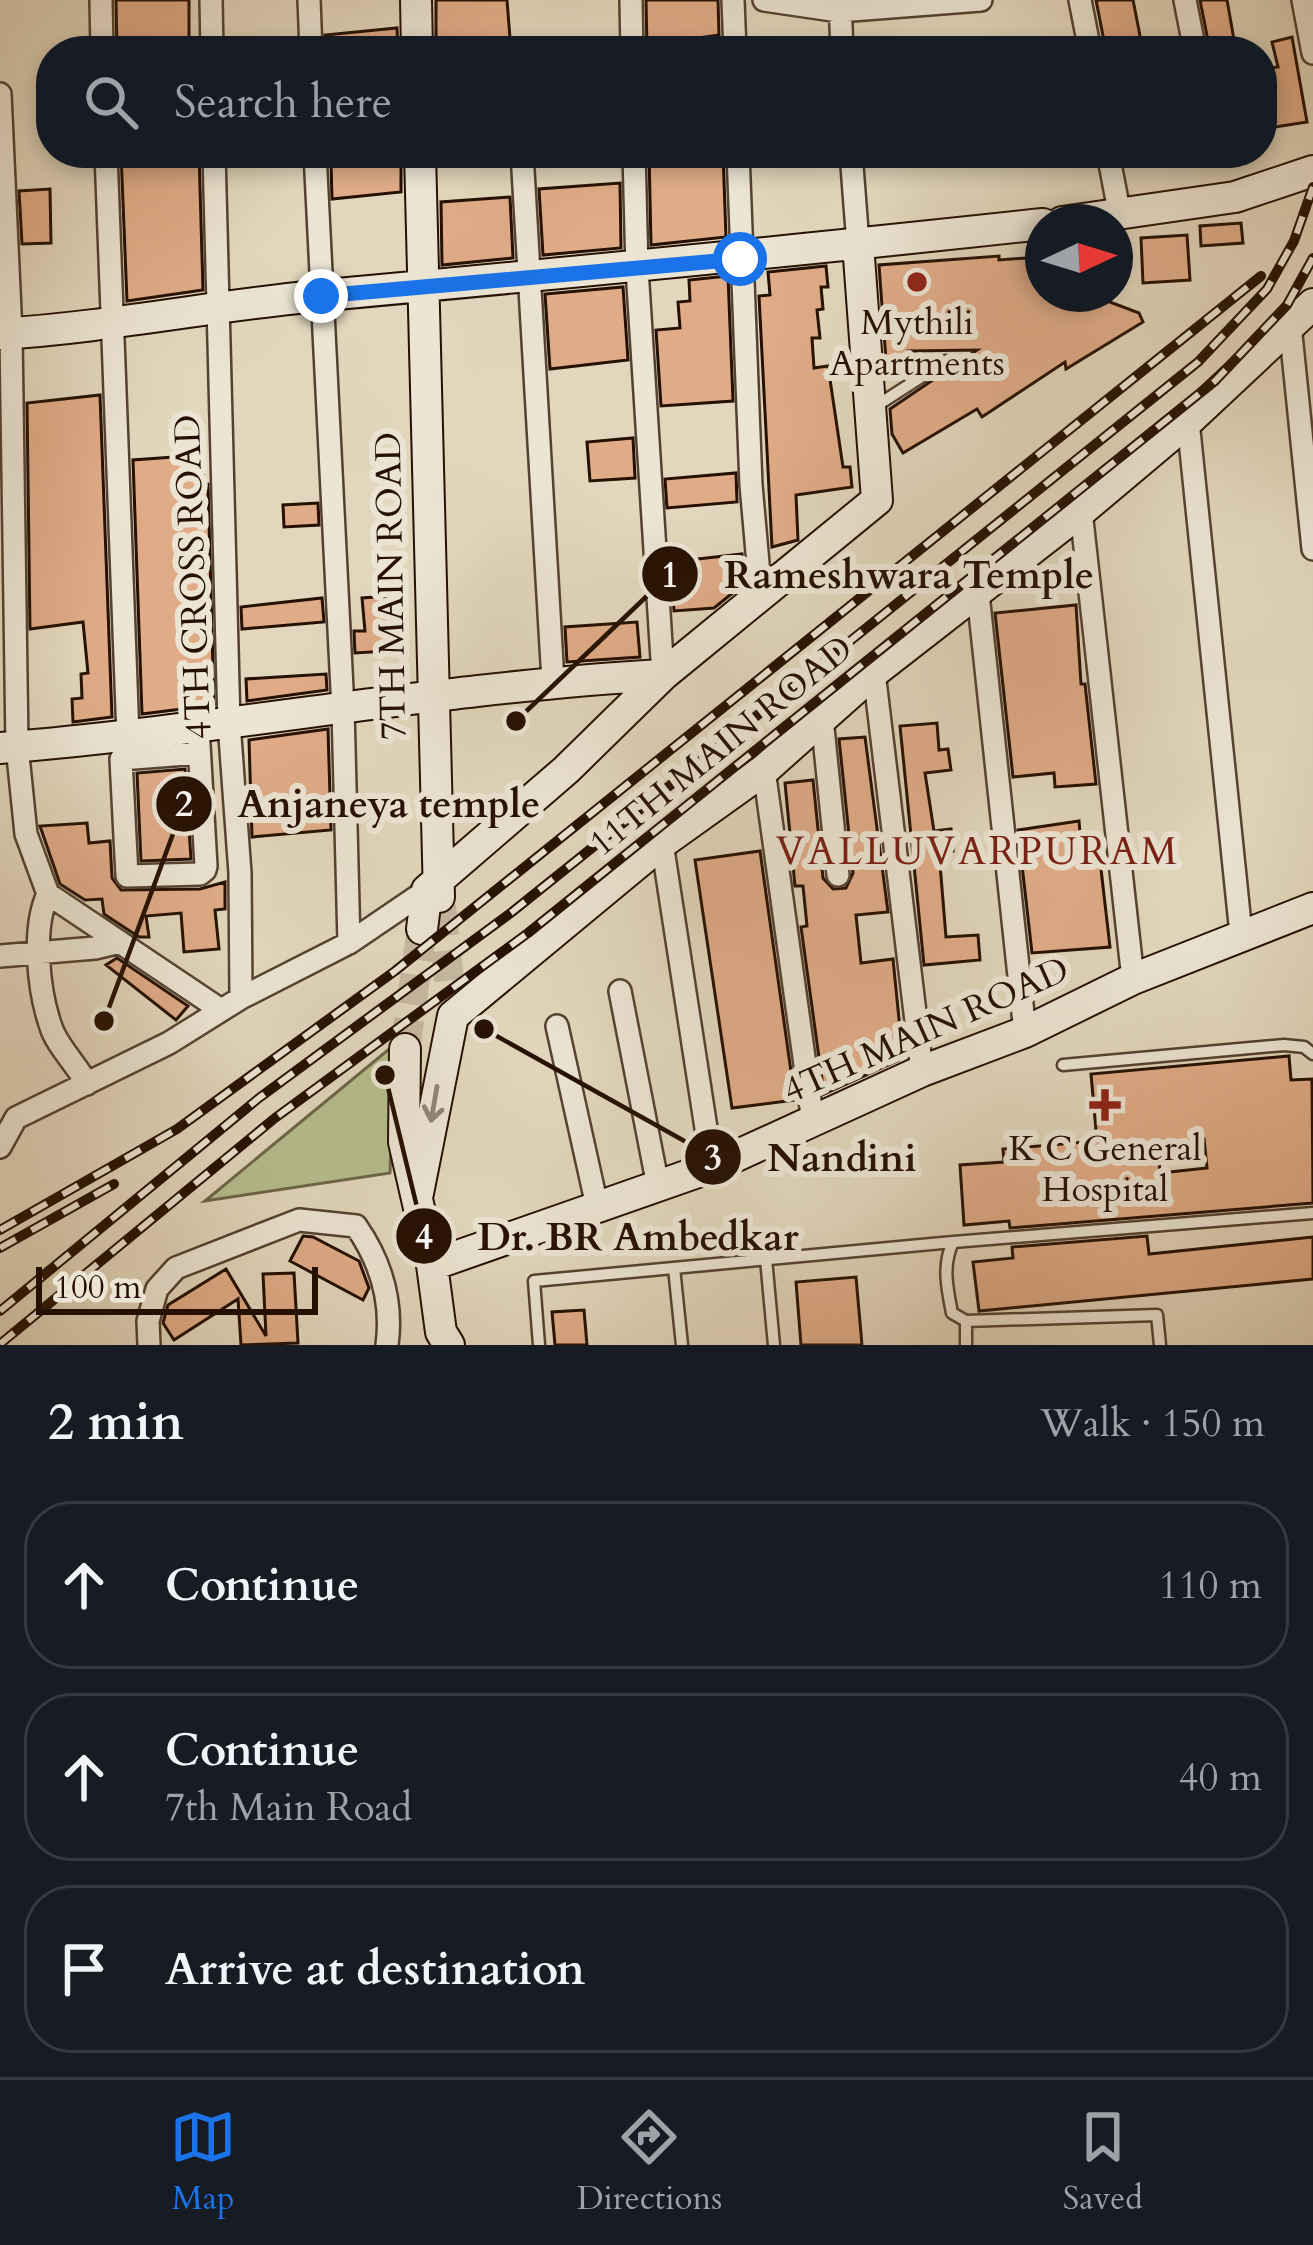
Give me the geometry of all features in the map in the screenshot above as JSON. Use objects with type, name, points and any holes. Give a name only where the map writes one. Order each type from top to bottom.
[{"type":"main road","points":[[416,0],[417,36]]},
{"type":"main road","name":"7TH MAIN ROAD","points":[[420,168],[432,902]]},
{"type":"main road","points":[[1133,214],[1235,197],[1313,171]]},
{"type":"main road","points":[[5,333],[111,325],[321,296],[740,259],[1025,226]]},
{"type":"main road","points":[[432,902],[663,675],[877,500],[858,244]]},
{"type":"main road","name":"11TH MAIN ROAD","points":[[418,1193],[453,1016],[662,843],[764,770],[874,672],[1081,511],[1188,421],[1307,310]]},
{"type":"main road","points":[[8,747],[209,734],[432,694],[663,675]]},
{"type":"main road","name":"4TH MAIN ROAD","points":[[432,1265],[712,1167],[922,1071],[1025,1032],[1133,979],[1313,908]]},
{"type":"main road","points":[[405,1049],[404,1142],[432,1265],[442,1340]]},
{"type":"street","points":[[101,0],[102,36]]},
{"type":"street","points":[[212,0],[212,36]]},
{"type":"street","points":[[309,0],[310,36]]},
{"type":"street","points":[[631,0],[632,36]]},
{"type":"street","points":[[734,0],[735,36]]},
{"type":"street","points":[[764,0],[840,6],[981,0]]},
{"type":"street","points":[[1080,0],[1087,36]]},
{"type":"street","points":[[1185,0],[1192,36]]},
{"type":"street","points":[[1303,0],[1313,53]]},
{"type":"street","points":[[840,6],[841,36]]},
{"type":"street","points":[[0,94],[8,747],[26,834],[48,894],[120,942],[231,1004]]},
{"type":"street","points":[[106,168],[128,736]]},
{"type":"street","name":"4TH CROSS ROAD","points":[[214,168],[218,311],[209,734],[240,873],[231,1004]]},
{"type":"street","points":[[316,168],[343,709],[349,943]]},
{"type":"street","points":[[523,168],[553,681]]},
{"type":"street","points":[[634,168],[663,675]]},
{"type":"street","points":[[738,168],[751,485],[761,597]]},
{"type":"street","points":[[851,168],[858,244]]},
{"type":"street","points":[[1111,168],[1118,204]]},
{"type":"street","points":[[1307,310],[1305,390],[1313,549]]},
{"type":"street","points":[[1188,421],[1240,934]]},
{"type":"street","points":[[1081,511],[1133,979]]},
{"type":"street","points":[[978,594],[1025,1032]]},
{"type":"street","points":[[874,672],[922,1071]]},
{"type":"street","points":[[822,718],[838,875]]},
{"type":"street","points":[[209,734],[204,872],[127,876],[122,759],[209,734]]},
{"type":"street","points":[[764,770],[813,1122]]},
{"type":"street","points":[[662,843],[712,1167]]},
{"type":"street","points":[[48,894],[38,916],[51,1030],[87,1084]]},
{"type":"street","points":[[4,1131],[16,1118],[169,1043],[231,1004],[432,902]]},
{"type":"street","points":[[0,956],[95,949],[120,942]]},
{"type":"street","points":[[620,991],[658,1186]]},
{"type":"street","points":[[557,1026],[597,1206]]},
{"type":"street","points":[[149,1345],[148,1322],[157,1288],[176,1268],[299,1220],[356,1226],[367,1241],[386,1294],[387,1345]]},
{"type":"lane","points":[[871,410],[946,361]]},
{"type":"lane","points":[[1063,1065],[1284,1045],[1313,1054]]},
{"type":"lane","points":[[539,1345],[534,1281],[1313,1213]]},
{"type":"lane","points":[[952,1242],[945,1259],[952,1313],[966,1321],[1157,1315],[1160,1345]]},
{"type":"lane","points":[[766,1259],[774,1345]]},
{"type":"lane","points":[[674,1268],[682,1345]]},
{"type":"lane","points":[[966,1321],[966,1345]]},
{"type":"green space","points":[[394,1045],[390,1173],[205,1201]]},
{"type":"building","points":[[116,0],[189,0],[189,36],[117,36]]},
{"type":"building","points":[[436,0],[507,0],[510,36],[436,36]]},
{"type":"building","points":[[646,0],[718,0],[719,35],[647,36]]},
{"type":"building","points":[[1096,0],[1133,0],[1140,36],[1103,36]]},
{"type":"building","points":[[1200,0],[1227,0],[1233,36],[1207,36]]},
{"type":"building","points":[[397,28],[397,36],[325,36]]},
{"type":"building","points":[[1292,37],[1307,122],[1277,127],[1277,41]]},
{"type":"building","points":[[122,168],[199,168],[203,290],[127,301]]},
{"type":"building","points":[[331,168],[401,168],[401,192],[332,199]]},
{"type":"building","points":[[649,168],[724,168],[726,237],[651,245]]},
{"type":"building","points":[[620,183],[621,248],[543,255],[539,189]]},
{"type":"building","points":[[50,189],[51,243],[22,244],[19,191]]},
{"type":"building","points":[[510,197],[513,258],[442,265],[441,202]]},
{"type":"building","points":[[1241,223],[1243,243],[1201,246],[1200,226]]},
{"type":"building","points":[[1187,235],[1190,280],[1143,283],[1141,238]]},
{"type":"building","points":[[1025,258],[1025,312],[1133,311],[1143,322],[1066,369],[1065,362],[982,417],[977,409],[903,453],[892,434],[890,409],[977,350],[908,351],[909,373],[887,374],[879,265]]},
{"type":"building","points":[[826,266],[828,287],[821,287],[823,309],[817,310],[820,338],[812,338],[814,368],[828,366],[843,467],[850,467],[852,487],[796,495],[798,540],[772,547],[759,296],[770,295],[768,272]]},
{"type":"building","points":[[728,276],[733,401],[661,406],[656,330],[680,328],[678,302],[690,301],[689,280]]},
{"type":"building","points":[[623,287],[628,360],[550,369],[545,294]]},
{"type":"building","points":[[100,395],[112,717],[73,722],[72,699],[82,698],[81,674],[88,673],[83,622],[30,629],[27,403]]},
{"type":"building","points":[[633,438],[635,478],[590,481],[587,442]]},
{"type":"building","points":[[201,455],[204,484],[208,484],[214,705],[142,714],[133,460]]},
{"type":"building","points":[[736,473],[737,502],[667,508],[665,479]]},
{"type":"building","points":[[318,503],[319,525],[284,527],[283,505]]},
{"type":"building","points":[[742,554],[745,583],[714,608],[674,611],[671,562]]},
{"type":"building","points":[[405,595],[403,650],[355,653],[354,631],[365,631],[362,598]]},
{"type":"building","points":[[322,598],[324,622],[242,629],[241,607]]},
{"type":"building","points":[[1076,605],[1081,684],[1085,684],[1096,784],[1055,787],[1054,773],[1013,777],[995,613]]},
{"type":"building","points":[[637,622],[640,657],[567,662],[565,627]]},
{"type":"building","points":[[326,674],[327,690],[247,701],[246,679]]},
{"type":"building","points":[[937,723],[939,750],[948,749],[951,770],[925,773],[934,831],[951,829],[953,851],[939,852],[946,937],[978,935],[980,960],[924,965],[900,726]]},
{"type":"building","points":[[328,729],[331,830],[252,837],[249,740]]},
{"type":"building","points":[[865,737],[888,912],[856,915],[861,963],[893,959],[899,1060],[824,1094],[801,927],[807,926],[803,886],[795,886],[785,783],[813,780],[823,878],[833,889],[846,888],[853,873],[839,739]]},
{"type":"building","points":[[185,769],[191,859],[141,861],[137,773]]},
{"type":"building","points":[[1079,821],[1081,845],[1098,843],[1110,947],[1032,953],[1018,830]]},
{"type":"building","points":[[87,823],[89,843],[110,841],[112,878],[121,890],[200,889],[225,882],[225,909],[215,910],[219,949],[184,952],[181,913],[146,916],[149,937],[139,937],[104,914],[102,899],[85,900],[60,884],[40,826]]},
{"type":"building","points":[[760,851],[795,1100],[732,1108],[695,860]]},
{"type":"building","points":[[117,958],[188,1006],[176,1020],[106,965]]},
{"type":"building","points":[[1289,1056],[1291,1080],[1312,1079],[1313,1203],[1010,1228],[1009,1221],[964,1225],[960,1165],[1004,1162],[1003,1149],[1097,1141],[1091,1074]],"holes":[[[1204,1139],[1207,1168],[1160,1173],[1157,1143]]]},
{"type":"building","points":[[303,1236],[359,1261],[369,1288],[363,1300],[290,1261]]},
{"type":"building","points":[[1147,1236],[1149,1254],[1313,1237],[1313,1279],[979,1311],[973,1262],[1013,1258],[1012,1247]]},
{"type":"building","points":[[226,1269],[266,1336],[263,1274],[294,1273],[298,1343],[241,1345],[238,1299],[174,1340],[163,1323],[168,1305]]},
{"type":"building","points":[[856,1277],[862,1345],[801,1345],[796,1282]]},
{"type":"building","points":[[584,1310],[587,1345],[555,1345],[552,1312]]},
{"type":"tunnel","points":[[441,906],[453,1016]]},
{"type":"tunnel","points":[[405,1049],[422,929]]},
{"type":"railway","points":[[0,1311],[259,1098],[512,912],[1198,362],[1267,289],[1294,241],[1313,187]]},
{"type":"railway","points":[[0,1344],[275,1118],[528,933],[1215,381],[1287,305],[1313,258]]},
{"type":"railway","points":[[0,1230],[177,1129],[395,971],[1261,276]]},
{"type":"railway","points":[[0,1248],[114,1184]]},
{"type":"place","name":"Mythili Apartments","points":[[917,282]]},
{"type":"place","name":"Rameshwara Temple","points":[[516,721]]},
{"type":"place","name":"Anjaneya temple","points":[[104,1021]]},
{"type":"place","name":"Nandini","points":[[484,1029]]},
{"type":"place","name":"Dr. BR Ambedkar","points":[[385,1075]]},
{"type":"place","name":"K C General Hospital","points":[[1105,1105]]},
{"type":"district","name":"VALLUVARPURAM","points":[[978,851]]},
{"type":"route","points":[[321,296],[740,259]]}]
